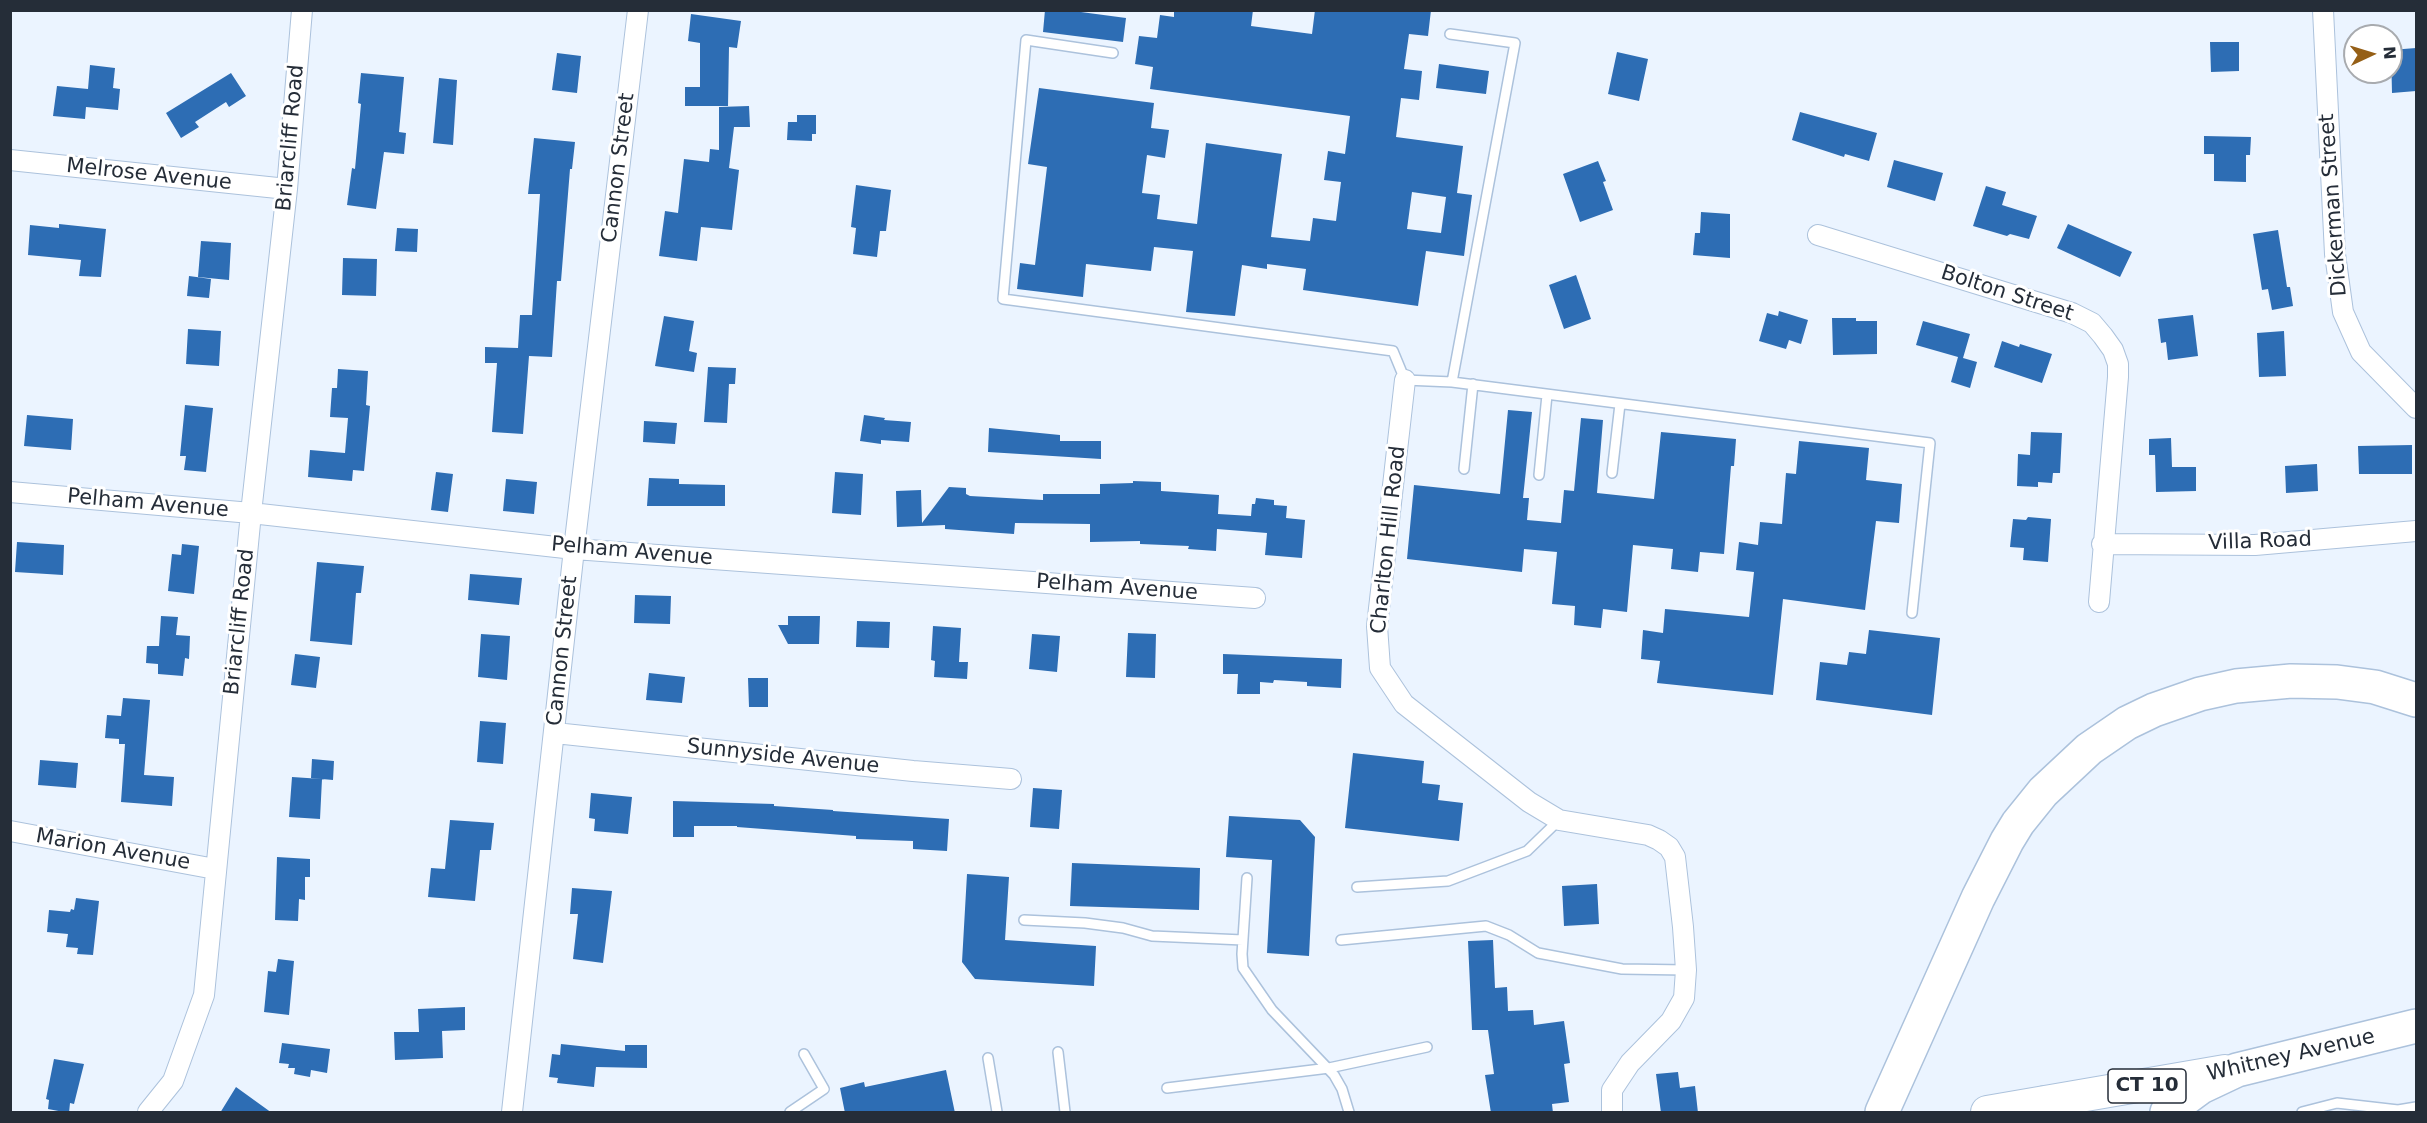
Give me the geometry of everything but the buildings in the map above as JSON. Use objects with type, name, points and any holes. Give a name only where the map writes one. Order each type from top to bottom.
[{"type":"highway","points":[[1882,1113],[1978,898],[2007,841],[2043,792],[2088,749],[2127,723],[2154,710],[2200,694],[2249,684],[2291,681],[2337,682],[2375,687],[2416,700]]},
{"type":"highway","name":"Whitney Avenue","points":[[2250,1067],[2416,1026]]},
{"type":"highway","points":[[2167,1113],[2190,1094],[2213,1080],[2250,1067]]},
{"type":"main road","name":"Whitney Avenue","points":[[1987,1113],[2047,1108],[2250,1067]]},
{"type":"street","name":"Briarcliff Road","points":[[148,1113],[173,1081],[204,995],[251,513],[287,189],[302,10]]},
{"type":"street","name":"Cannon Street","points":[[512,1113],[574,549],[638,10]]},
{"type":"street","name":"Dickerman Street","points":[[2323,10],[2335,254],[2343,312],[2361,352],[2416,408]]},
{"type":"street","name":"Melrose Avenue","points":[[10,160],[287,189]]},
{"type":"street","name":"Bolton Street","points":[[1818,235],[2072,313],[2092,323],[2113,350],[2118,364],[2099,602]]},
{"type":"street","name":"Charlton Hill Road","points":[[1405,380],[1377,626],[1380,668],[1404,704],[1529,802],[1558,820],[1648,835],[1669,847],[1677,867],[1686,970],[1684,998],[1671,1021],[1630,1063],[1612,1090],[1611,1113]]},
{"type":"street","name":"Pelham Avenue","points":[[10,492],[251,513],[574,549],[1255,598]]},
{"type":"street","name":"Villa Road","points":[[2102,544],[2255,545],[2416,531]]},
{"type":"street","name":"Sunnyside Avenue","points":[[555,733],[1011,779]]},
{"type":"street","name":"Marion Avenue","points":[[10,831],[215,869]]},
{"type":"lane","points":[[1450,34],[1515,43],[1452,382]]},
{"type":"lane","points":[[1113,53],[1026,40],[1003,298],[1393,351],[1405,380],[1473,384],[1930,443],[1912,612]]},
{"type":"lane","points":[[1464,469],[1473,384]]},
{"type":"lane","points":[[1539,475],[1547,394]]},
{"type":"lane","points":[[1612,473],[1620,404]]},
{"type":"lane","points":[[1357,887],[1448,880],[1527,851],[1558,820]]},
{"type":"lane","points":[[1248,878],[1243,940],[1244,968],[1272,1010],[1329,1068],[1342,1089],[1349,1113]]},
{"type":"lane","points":[[1024,920],[1085,923],[1123,928],[1152,936],[1243,940]]},
{"type":"lane","points":[[1341,940],[1486,926],[1509,935],[1538,953],[1622,969],[1686,970]]},
{"type":"lane","points":[[1167,1088],[1329,1068],[1427,1047]]},
{"type":"lane","points":[[1058,1052],[1065,1113]]},
{"type":"lane","points":[[790,1113],[824,1089],[804,1054]]},
{"type":"lane","points":[[988,1058],[997,1113]]},
{"type":"lane","points":[[2302,1113],[2337,1103],[2398,1110],[2416,1107]]}]
